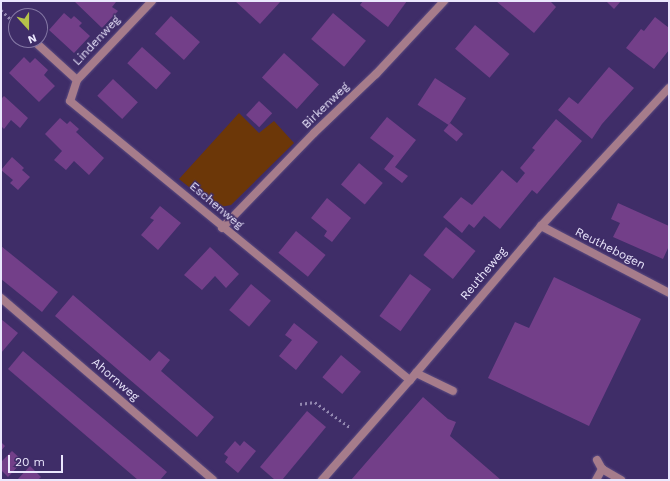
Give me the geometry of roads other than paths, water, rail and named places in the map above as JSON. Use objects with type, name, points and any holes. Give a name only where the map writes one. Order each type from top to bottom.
[{"type":"street","name":"Lindenweg","points":[[77,80],[152,1]]},
{"type":"street","name":"Birkenweg","points":[[222,228],[314,133],[376,74],[444,1]]},
{"type":"street","points":[[42,48],[77,80]]},
{"type":"street","name":"Eschenweg","points":[[77,80],[70,101],[222,228],[410,380]]},
{"type":"street","name":"Reutheweg","points":[[322,480],[410,380],[541,226],[669,88]]},
{"type":"street","name":"Reuthebogen","points":[[541,226],[669,293]]},
{"type":"street","name":"Ahornweg","points":[[1,298],[213,480]]},
{"type":"street","points":[[416,373],[453,391]]},
{"type":"street","points":[[597,460],[602,469],[621,480]]},
{"type":"street","points":[[596,480],[602,469]]}]
